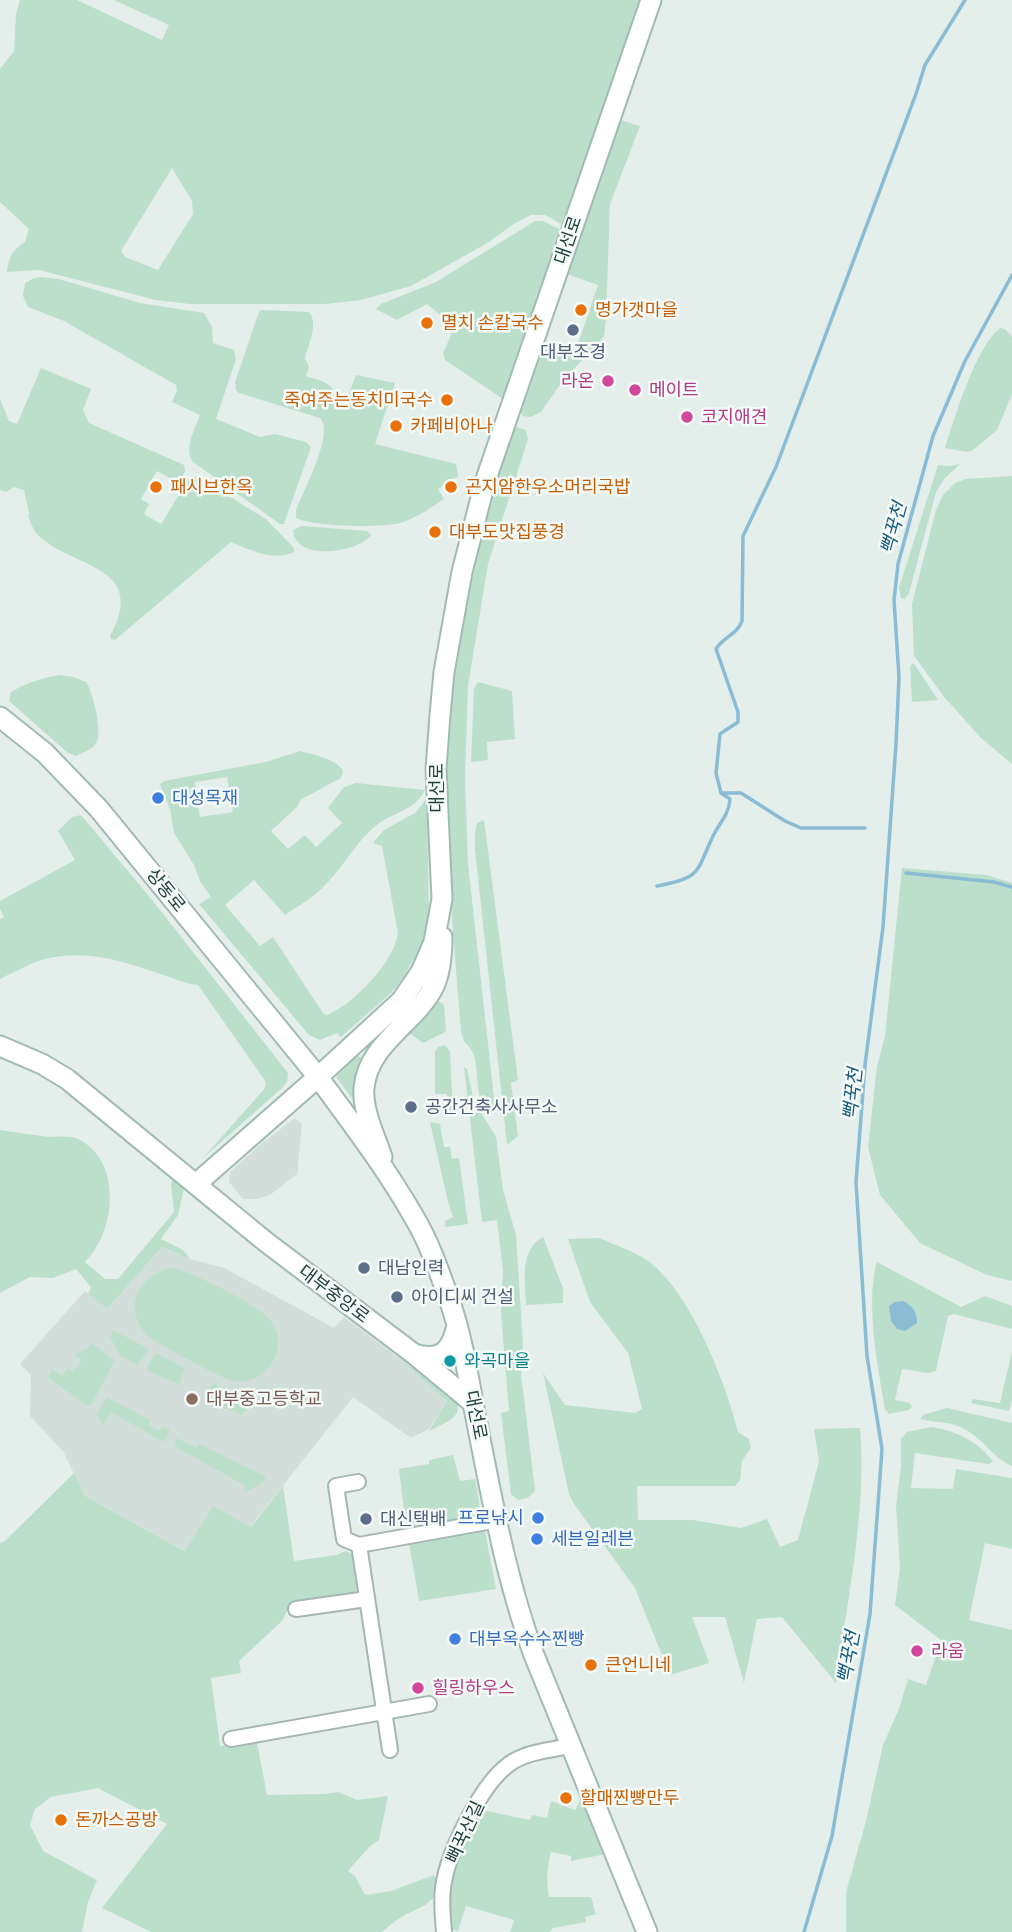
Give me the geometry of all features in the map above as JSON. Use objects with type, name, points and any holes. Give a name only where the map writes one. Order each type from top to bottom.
[{"type":"street","name":"대선로","points":[[647,1932],[524,1628],[450,1302],[415,1218],[318,1077],[369,1032],[412,988],[434,943],[442,899],[436,769],[444,672],[462,572],[485,482],[651,0]]},
{"type":"street","name":"상동로","points":[[0,717],[46,753],[91,800],[318,1077]]},
{"type":"street","points":[[387,1175],[365,1102],[364,1088],[368,1071],[377,1053],[433,987],[440,968],[442,899]]},
{"type":"street","name":"대부중앙로","points":[[0,1046],[42,1064],[67,1079],[276,1249],[414,1354],[473,1403]]},
{"type":"street","points":[[196,1184],[318,1077]]},
{"type":"street","points":[[414,1354],[427,1358],[441,1354],[454,1339],[457,1326]]},
{"type":"street","points":[[358,1482],[336,1486],[344,1539],[359,1545],[498,1520]]},
{"type":"street","points":[[359,1545],[390,1750]]},
{"type":"street","points":[[296,1609],[367,1599]]},
{"type":"street","points":[[231,1739],[429,1704]]},
{"type":"street","name":"뻐꾹산길","points":[[444,1932],[443,1887],[446,1873],[459,1837],[480,1798],[509,1763],[570,1746]]},
{"type":"shaded area","points":[[295,1118],[302,1124],[297,1174],[270,1195],[258,1199],[243,1199],[229,1182],[230,1172]]},
{"type":"shaded area","name":"대부중고등학교","points":[[162,1247],[190,1259],[224,1268],[334,1328],[344,1317],[395,1355],[447,1401],[429,1429],[411,1438],[353,1397],[250,1527],[213,1507],[186,1551],[85,1496],[63,1451],[30,1416],[31,1375],[20,1364],[85,1291],[107,1309]]},
{"type":"green space","points":[[20,0],[77,0],[162,40],[169,25],[114,0],[644,0],[565,226],[545,215],[531,215],[411,286],[361,300],[326,304],[190,304],[156,300],[39,270],[7,272],[12,255],[25,242],[29,229],[0,202],[0,69],[14,51],[16,14]],"holes":[[[172,168],[192,201],[193,214],[158,270],[125,257],[121,251]]]},
{"type":"green space","points":[[617,119],[640,126],[610,204],[604,336],[564,379],[541,412],[530,417],[523,416],[518,410],[540,347],[573,358],[598,285],[564,273]]},
{"type":"green space","points":[[535,221],[543,221],[563,231],[506,401],[445,360],[443,353],[451,335],[444,318],[427,304],[397,320],[376,309],[381,304],[436,282]]},
{"type":"green space","points":[[41,277],[59,279],[140,303],[204,313],[212,327],[213,343],[234,350],[236,359],[216,419],[260,437],[275,434],[306,442],[311,447],[284,524],[280,524],[193,462],[189,451],[200,415],[172,402],[177,390],[176,385],[64,321],[28,307],[23,296],[25,283]]},
{"type":"green space","points":[[261,310],[309,312],[313,328],[305,358],[309,367],[306,376],[328,384],[335,396],[347,399],[356,375],[395,383],[375,444],[456,464],[458,476],[438,489],[444,499],[412,518],[390,525],[332,525],[296,518],[296,510],[321,449],[324,425],[320,418],[236,390],[235,382]]},
{"type":"green space","points":[[1000,328],[1005,329],[1012,337],[1012,394],[997,430],[972,451],[945,448],[974,367],[982,351]]},
{"type":"green space","points":[[41,368],[91,389],[83,410],[89,423],[184,465],[185,471],[179,483],[157,471],[141,499],[149,504],[144,514],[161,524],[188,480],[197,476],[267,520],[294,548],[294,552],[270,555],[231,542],[115,640],[111,639],[119,612],[120,595],[113,581],[101,571],[52,546],[38,535],[28,516],[24,490],[14,487],[6,492],[0,490],[0,399],[9,421],[17,424]]},
{"type":"green space","points":[[517,427],[526,430],[528,439],[488,564],[468,686],[465,777],[468,864],[495,1107],[489,1112],[480,1098],[475,1058],[461,1031],[449,878],[447,762],[453,686],[465,612],[492,502],[513,429]]},
{"type":"green space","points":[[960,464],[944,479],[936,492],[909,593],[905,599],[901,598],[899,588],[938,465]]},
{"type":"green space","points":[[1012,476],[1012,764],[981,738],[945,698],[914,656],[912,604],[936,510],[943,495],[955,483],[966,479]]},
{"type":"green space","points":[[302,526],[367,531],[371,535],[365,541],[342,550],[316,551],[304,547],[296,540],[293,530]]},
{"type":"green space","points":[[912,663],[915,665],[938,700],[912,702]]},
{"type":"green space","points":[[59,675],[86,682],[96,712],[96,743],[76,756],[68,753],[9,701],[11,692],[34,681]]},
{"type":"green space","points":[[478,682],[512,691],[515,739],[487,742],[488,760],[471,762],[474,689]]},
{"type":"green space","points":[[300,751],[330,760],[343,771],[341,778],[300,800],[298,806],[271,831],[288,849],[305,835],[316,847],[342,823],[328,808],[344,787],[356,783],[425,790],[416,802],[371,830],[323,887],[285,915],[254,880],[225,905],[260,946],[273,937],[323,1013],[327,1015],[338,1010],[360,992],[381,969],[398,933],[382,846],[373,843],[384,830],[415,813],[427,798],[429,918],[421,947],[391,993],[341,1037],[337,1033],[320,1040],[309,1035],[199,904],[211,897],[174,833],[170,809],[160,784],[164,781],[266,762]],"holes":[[[227,777],[233,812],[200,817],[195,782]]]},
{"type":"green space","points":[[81,815],[153,901],[288,1073],[287,1082],[282,1088],[203,1158],[265,1088],[266,1082],[198,985],[119,961],[83,955],[45,959],[0,979],[0,919],[4,917],[0,901],[75,860],[58,831],[72,817]]},
{"type":"green space","points":[[484,820],[518,1080],[511,1083],[518,1136],[507,1145],[475,850],[477,823]]},
{"type":"green space","points":[[902,868],[987,875],[1012,883],[1012,1281],[987,1275],[920,1243],[880,1195],[868,1147],[877,1066],[885,1036]]},
{"type":"green space","points":[[439,1001],[444,1005],[446,1030],[423,1043],[407,1031]]},
{"type":"green space","points":[[445,1045],[450,1051],[453,1114],[445,1113],[447,1094],[435,1094],[435,1052],[438,1047]]},
{"type":"green space","points":[[357,1056],[361,1057],[362,1063],[356,1104],[336,1077]]},
{"type":"green space","points":[[464,1067],[467,1069],[474,1101],[496,1137],[503,1190],[516,1235],[523,1345],[521,1374],[535,1490],[528,1497],[518,1500],[511,1494],[501,1413],[509,1411],[501,1313],[503,1271],[497,1220],[482,1222]]},
{"type":"green space","points":[[430,1122],[440,1124],[444,1147],[450,1147],[452,1159],[459,1158],[468,1224],[445,1227],[445,1221],[453,1217]]},
{"type":"green space","points":[[0,1130],[48,1137],[73,1137],[94,1151],[103,1165],[110,1199],[103,1234],[85,1262],[105,1279],[118,1279],[174,1212],[171,1183],[174,1179],[184,1188],[178,1215],[161,1239],[183,1250],[190,1259],[162,1247],[107,1309],[88,1294],[91,1287],[76,1269],[53,1278],[30,1277],[0,1293]]},
{"type":"green space","points":[[543,1237],[563,1288],[563,1303],[526,1305],[527,1258],[535,1243]]},
{"type":"green space","points":[[599,1238],[648,1261],[678,1293],[692,1315],[715,1364],[738,1432],[749,1439],[751,1448],[742,1461],[740,1480],[735,1486],[637,1486],[638,1520],[693,1520],[741,1528],[767,1519],[780,1547],[798,1540],[819,1461],[814,1429],[860,1428],[861,1491],[858,1523],[836,1683],[782,1617],[757,1619],[744,1683],[725,1617],[692,1617],[709,1663],[670,1675],[635,1588],[574,1504],[569,1494],[543,1373],[565,1405],[635,1413],[642,1409],[628,1353],[590,1302],[568,1239]]},
{"type":"green space","points":[[877,1262],[961,1307],[985,1296],[1012,1306],[1012,1329],[954,1314],[948,1316],[936,1371],[928,1373],[902,1369],[895,1400],[910,1403],[912,1407],[889,1414],[885,1409],[872,1315]]},
{"type":"green space","points":[[170,1268],[224,1290],[266,1315],[278,1337],[278,1348],[275,1358],[264,1372],[246,1381],[230,1380],[146,1334],[135,1314],[137,1294],[150,1278]]},
{"type":"green space","points":[[113,1330],[149,1349],[137,1365],[120,1355],[110,1337]]},
{"type":"green space","points":[[92,1343],[115,1361],[88,1406],[48,1378],[52,1369],[62,1376],[68,1368],[73,1372],[82,1360],[74,1354]]},
{"type":"green space","points":[[1012,1351],[1012,1400],[1009,1411],[971,1403],[973,1399],[1000,1403]]},
{"type":"green space","points":[[156,1353],[185,1368],[179,1384],[148,1371],[147,1367]]},
{"type":"green space","points":[[395,1355],[455,1398],[458,1410],[452,1419],[429,1431],[447,1401]]},
{"type":"green space","points":[[213,1383],[250,1403],[242,1415],[207,1400],[206,1396]]},
{"type":"green space","points":[[106,1397],[150,1420],[148,1425],[159,1431],[162,1426],[170,1430],[164,1442],[111,1412],[103,1425],[97,1415]]},
{"type":"green space","points":[[947,1408],[1012,1423],[1012,1466],[962,1428],[920,1419],[923,1415]]},
{"type":"green space","points":[[931,1427],[966,1438],[993,1462],[988,1464],[915,1453],[911,1488],[953,1489],[956,1469],[1012,1478],[1012,1549],[985,1543],[969,1620],[1012,1630],[1012,1932],[846,1932],[846,1892],[883,1745],[899,1709],[908,1679],[926,1685],[941,1640],[895,1605],[900,1568],[896,1506],[901,1439],[907,1432]]},
{"type":"green space","points":[[177,1438],[196,1448],[199,1444],[267,1477],[259,1485],[243,1493],[246,1486],[174,1446]]},
{"type":"green space","points":[[453,1455],[460,1481],[475,1479],[481,1515],[406,1527],[399,1469],[429,1464],[429,1460]]},
{"type":"green space","points":[[74,1473],[85,1496],[185,1551],[213,1506],[251,1527],[283,1486],[294,1561],[346,1551],[352,1554],[357,1588],[355,1593],[299,1603],[287,1611],[282,1621],[239,1661],[241,1673],[211,1678],[220,1746],[253,1741],[257,1743],[267,1795],[338,1792],[357,1800],[388,1796],[379,1840],[370,1846],[348,1871],[355,1876],[365,1895],[391,1891],[434,1875],[437,1891],[430,1901],[399,1918],[382,1932],[151,1932],[102,1908],[167,1824],[98,1788],[51,1797],[35,1809],[30,1825],[43,1851],[97,1880],[88,1902],[82,1932],[0,1932],[0,1543]]},
{"type":"green space","points":[[485,1530],[496,1589],[419,1601],[409,1543]]},
{"type":"green space","points":[[582,1796],[606,1854],[571,1861],[571,1856],[551,1852],[547,1874],[548,1891],[549,1897],[591,1897],[596,1914],[585,1917],[586,1922],[553,1928],[550,1932],[510,1932],[514,1920],[466,1906],[458,1931],[449,1929],[448,1896],[454,1867],[477,1809],[530,1820],[532,1815],[547,1818],[551,1801],[575,1810]]},
{"type":"water","points":[[903,1301],[914,1310],[917,1319],[917,1323],[905,1331],[897,1329],[891,1321],[889,1306]]},
{"type":"waterway","points":[[657,886],[683,880],[696,871],[728,809],[730,799],[721,793],[716,773],[720,734],[738,722],[738,712],[716,649],[737,630],[742,621],[743,536],[776,467],[925,65],[965,0]]},
{"type":"waterway","name":"뻑꾹천","points":[[804,1932],[832,1836],[870,1614],[882,1449],[867,1356],[856,1182],[865,1065],[883,927],[896,744],[899,677],[894,600],[898,564],[933,436],[965,361],[1012,275]]},
{"type":"waterway","points":[[722,793],[741,793],[801,828],[865,828]]},
{"type":"waterway","points":[[906,873],[994,882],[1012,887]]},
{"type":"place","name":"명가갯마을","points":[[581,310]]},
{"type":"place","name":"멸치 손칼국수","points":[[427,323]]},
{"type":"place","name":"대부조경","points":[[573,330]]},
{"type":"place","name":"라온","points":[[608,381]]},
{"type":"place","name":"메이트","points":[[635,390]]},
{"type":"place","name":"죽여주는동치미국수","points":[[447,400]]},
{"type":"place","name":"코지애견","points":[[687,417]]},
{"type":"place","name":"카페비아나","points":[[396,426]]},
{"type":"place","name":"패시브한옥","points":[[156,487]]},
{"type":"place","name":"곤지암한우소머리국밥","points":[[451,487]]},
{"type":"place","name":"대부도맛집풍경","points":[[435,532]]},
{"type":"place","name":"대성목재","points":[[158,798]]},
{"type":"place","name":"공간건축사사무소","points":[[411,1107]]},
{"type":"place","name":"대남인력","points":[[364,1268]]},
{"type":"place","name":"아이디씨 건설","points":[[397,1297]]},
{"type":"place","name":"와곡마을","points":[[450,1361]]},
{"type":"place","name":"대부중고등학교","points":[[192,1399]]},
{"type":"place","name":"프로낚시","points":[[538,1518]]},
{"type":"place","name":"대신택배","points":[[366,1519]]},
{"type":"place","name":"세븐일레븐","points":[[537,1539]]},
{"type":"place","name":"대부옥수수찐빵","points":[[455,1639]]},
{"type":"place","name":"라움","points":[[917,1651]]},
{"type":"place","name":"큰언니네","points":[[591,1665]]},
{"type":"place","name":"힐링하우스","points":[[418,1688]]},
{"type":"place","name":"할매찐빵만두","points":[[566,1798]]},
{"type":"place","name":"돈까스공방","points":[[61,1820]]}]
